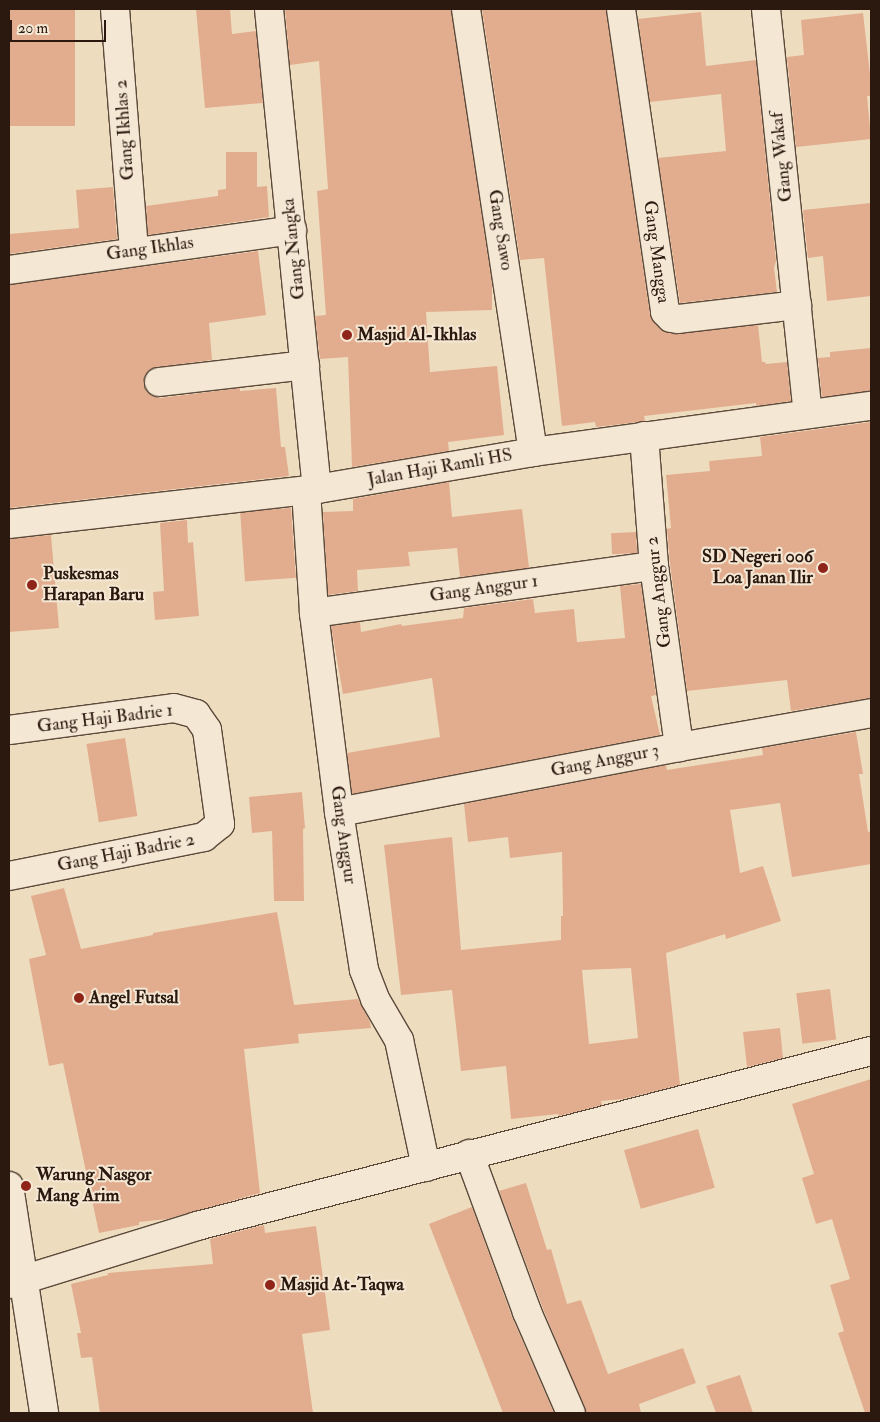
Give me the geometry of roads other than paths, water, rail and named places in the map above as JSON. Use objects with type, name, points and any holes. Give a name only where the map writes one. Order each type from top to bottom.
[{"type":"street","name":"Gang Ikhlas 2","points":[[116,9],[134,251]]},
{"type":"street","name":"Gang Nangka","points":[[269,9],[305,365],[312,490]]},
{"type":"street","name":"Gang Sawo","points":[[466,9],[533,452]]},
{"type":"street","name":"Gang Mangga","points":[[621,9],[664,312],[671,318],[678,320],[797,305]]},
{"type":"street","name":"Gang Wakaf","points":[[766,9],[797,305]]},
{"type":"street","name":"Gang Ikhlas","points":[[9,270],[292,230]]},
{"type":"street","points":[[797,305],[808,414]]},
{"type":"street","points":[[159,382],[305,365]]},
{"type":"street","name":"Jalan Haji Ramli HS","points":[[9,524],[312,490],[533,452],[871,406]]},
{"type":"street","name":"Gang Anggur 2","points":[[644,436],[654,566],[679,747]]},
{"type":"street","name":"Gang Anggur","points":[[312,490],[314,613],[339,812],[364,970],[375,998],[400,1040],[426,1168]]},
{"type":"street","name":"Gang Anggur 1","points":[[314,613],[654,566]]},
{"type":"street","name":"Gang Haji Badrie 1","points":[[9,730],[174,708],[196,714],[207,730],[214,775]]},
{"type":"street","name":"Gang Anggur 3","points":[[339,812],[679,747],[871,713]]},
{"type":"street","name":"Gang Haji Badrie 2","points":[[9,876],[204,837],[220,824],[214,775]]},
{"type":"street","points":[[16,1282],[197,1226],[426,1168],[469,1154],[871,1053]]},
{"type":"street","points":[[469,1154],[527,1312],[571,1413]]},
{"type":"street","points":[[9,1186],[16,1282],[44,1413]]},
{"type":"place","name":"Masjid Al-Ikhlas","points":[[347,335]]},
{"type":"place","name":"SD Negeri 006 Loa Janan Ilir","points":[[823,568]]},
{"type":"place","name":"Puskesmas Harapan Baru","points":[[32,585]]},
{"type":"place","name":"Angel Futsal","points":[[79,998]]},
{"type":"place","name":"Warung Nasgor Mang Arim","points":[[26,1186]]},
{"type":"place","name":"Masjid At-Taqwa","points":[[270,1285]]}]
